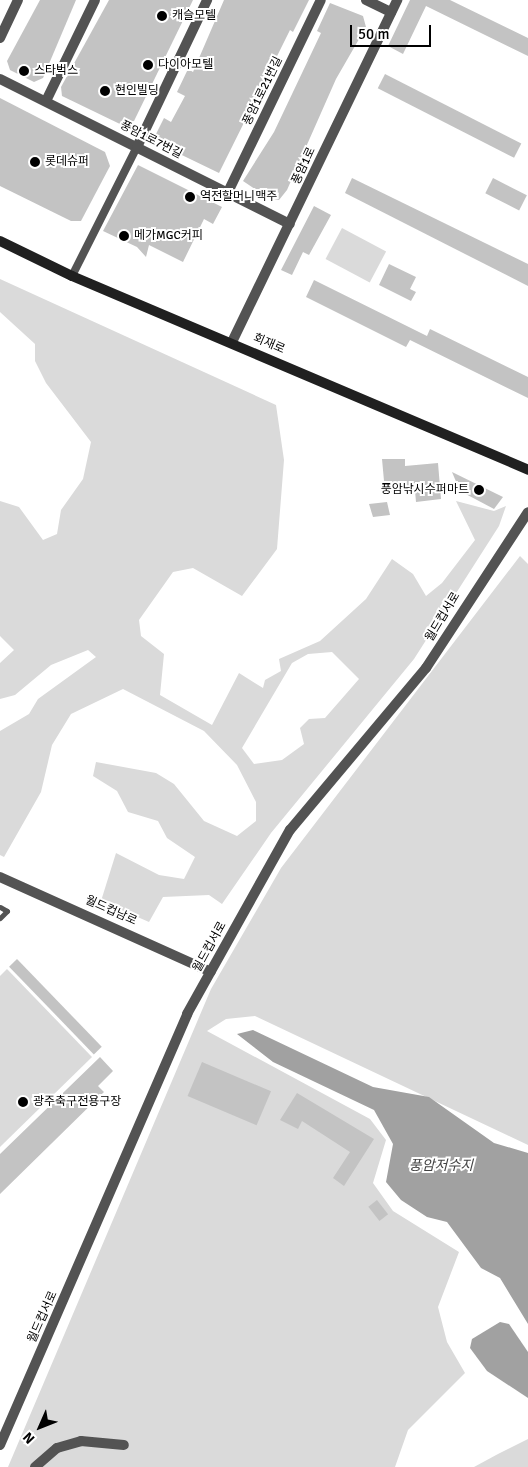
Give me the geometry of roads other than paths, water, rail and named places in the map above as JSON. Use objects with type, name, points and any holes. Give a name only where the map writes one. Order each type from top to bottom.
[{"type":"main road","name":"회재로","points":[[0,241],[72,276],[232,342],[528,470]]},
{"type":"street","points":[[0,38],[18,0]]},
{"type":"street","points":[[46,101],[95,0]]},
{"type":"street","points":[[72,276],[137,147],[207,0]]},
{"type":"street","name":"풍암1로21번길","points":[[228,192],[321,0]]},
{"type":"street","points":[[366,0],[391,12]]},
{"type":"street","name":"풍암1로","points":[[232,342],[397,0]]},
{"type":"street","name":"풍암1로7번길","points":[[0,79],[290,224]]},
{"type":"street","name":"월드컵서로","points":[[0,1445],[187,1014],[290,830],[426,668],[528,512]]},
{"type":"street","name":"월드컵남로","points":[[0,877],[211,972]]},
{"type":"street","points":[[35,1467],[57,1448],[81,1440],[124,1445]]},
{"type":"lane","points":[[0,907],[7,911],[0,918]]},
{"type":"water","name":"풍암저수지","points":[[253,1030],[373,1087],[429,1097],[494,1143],[528,1153],[528,1324],[500,1278],[481,1268],[447,1222],[427,1217],[401,1200],[386,1182],[393,1144],[374,1110],[273,1062],[237,1034]]},
{"type":"water","points":[[500,1322],[509,1324],[528,1352],[528,1398],[487,1371],[470,1348],[472,1339]]},
{"type":"place","name":"캐슬모텔","points":[[162,16]]},
{"type":"place","name":"다이아모텔","points":[[148,65]]},
{"type":"place","name":"스타벅스","points":[[24,71]]},
{"type":"place","name":"현인빌딩","points":[[105,91]]},
{"type":"place","name":"롯데슈퍼","points":[[35,162]]},
{"type":"place","name":"역전할머니맥주","points":[[190,197]]},
{"type":"place","name":"메가MGC커피","points":[[124,236]]},
{"type":"place","name":"풍암낚시수퍼마트","points":[[479,490]]},
{"type":"place","name":"광주축구전용구장","points":[[23,1102]]}]
